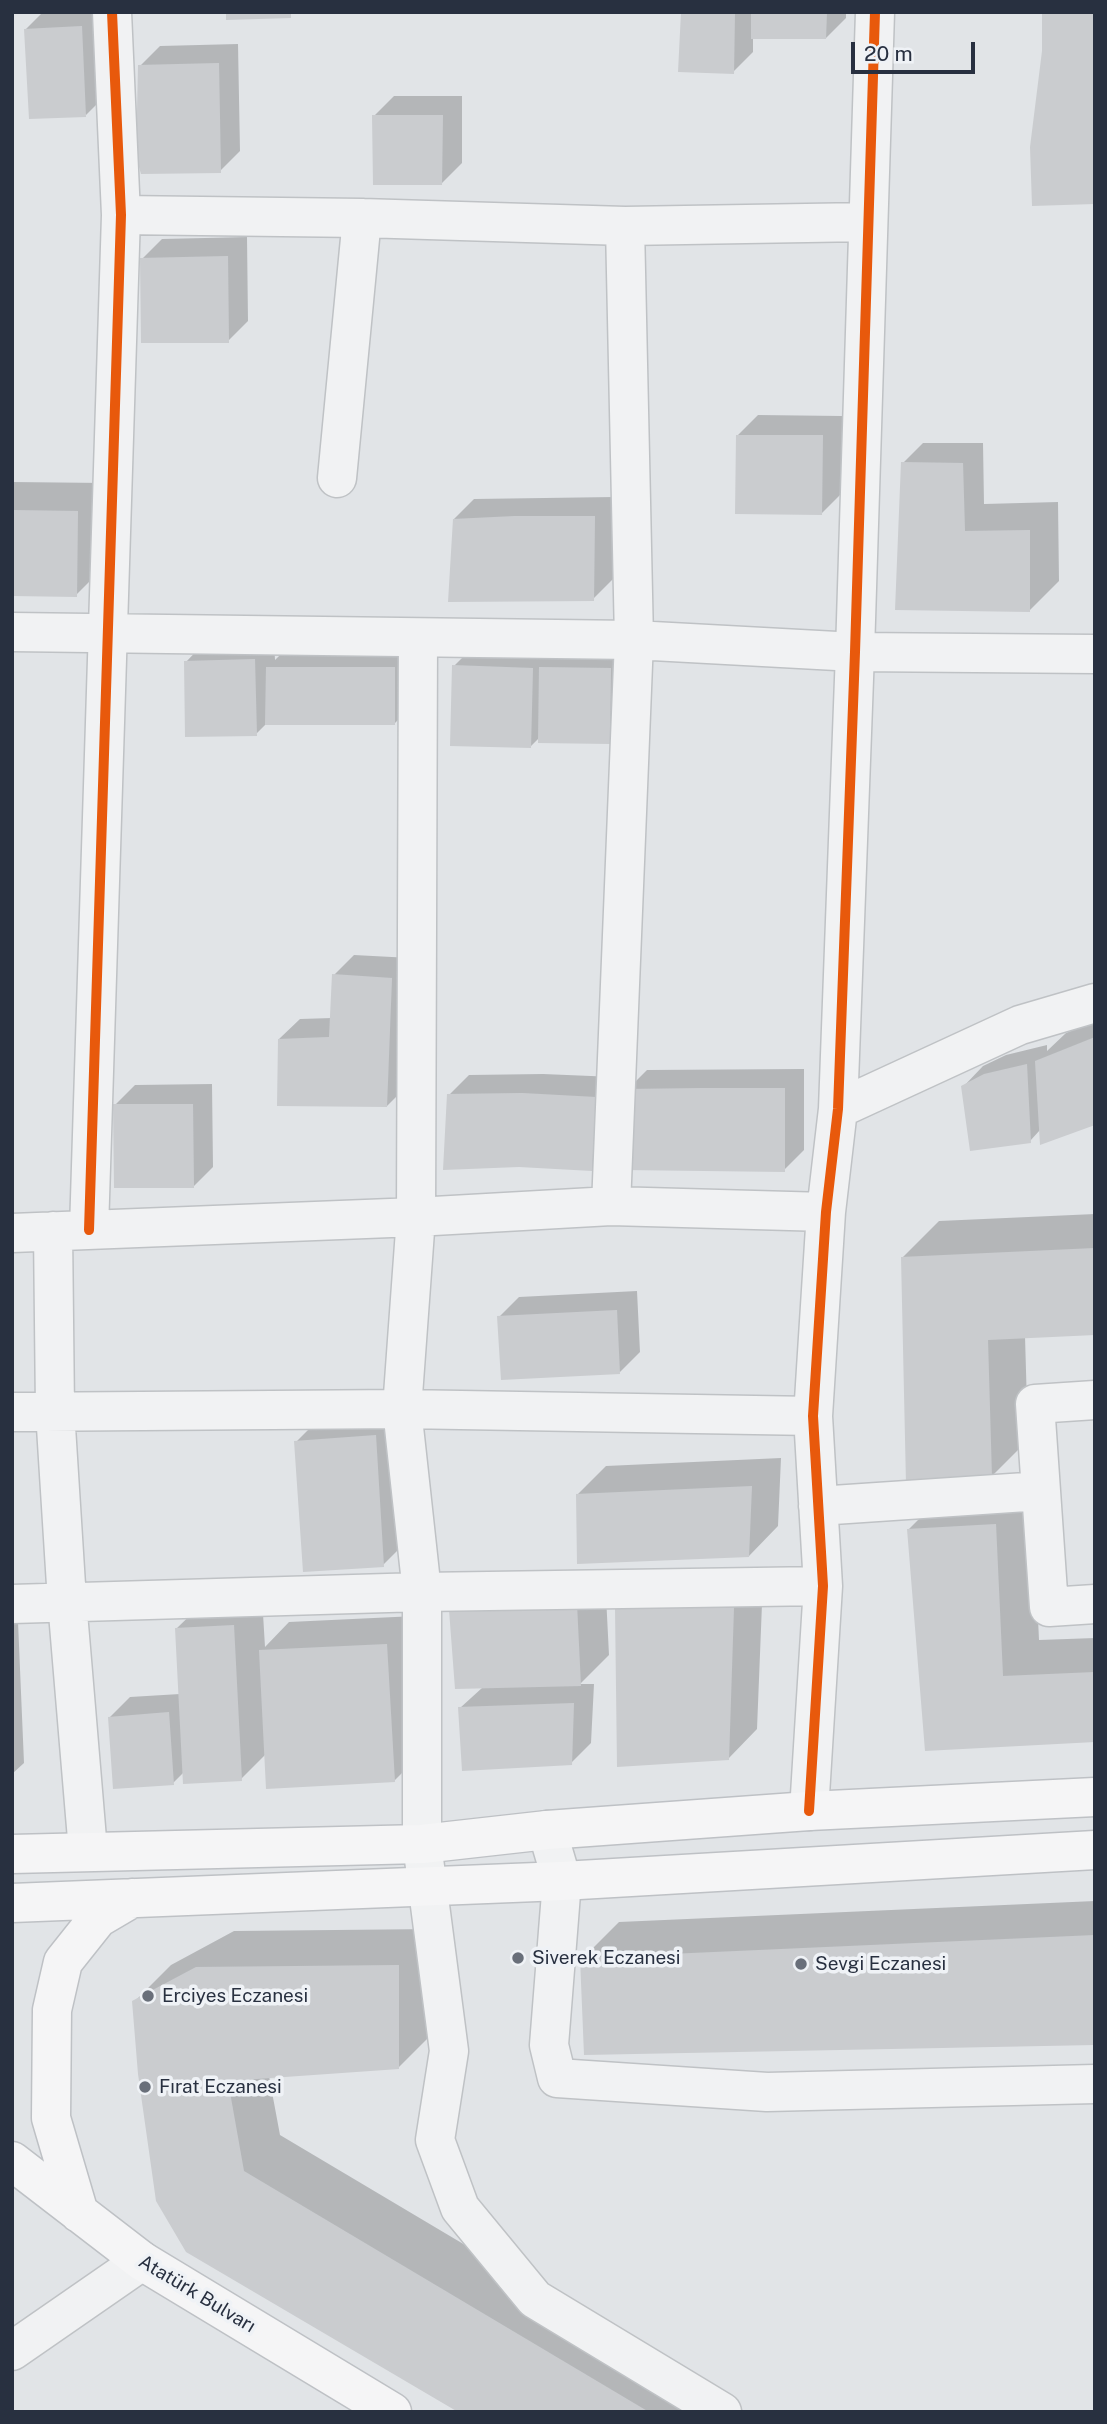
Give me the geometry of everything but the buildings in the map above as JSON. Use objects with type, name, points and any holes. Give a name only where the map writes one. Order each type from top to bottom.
[{"type":"main road","points":[[12,1854],[422,1844],[547,1830],[809,1811],[1095,1797]]},
{"type":"main road","points":[[12,1903],[562,1881],[1095,1850]]},
{"type":"main road","points":[[79,2213],[51,2118],[52,2010],[63,1962],[98,1918],[132,1898]]},
{"type":"main road","name":"Atatürk Bulvarı","points":[[12,2161],[142,2261],[392,2412]]},
{"type":"street","points":[[88,1851],[67,1601],[55,1411],[71,1230],[107,633],[121,215],[112,12]]},
{"type":"street","points":[[809,1811],[822,1586],[813,1416],[826,1212],[838,1109],[875,12]]},
{"type":"street","points":[[121,215],[362,218],[625,226],[867,222]]},
{"type":"street","points":[[337,478],[362,218]]},
{"type":"street","points":[[611,1206],[634,640],[625,226]]},
{"type":"street","points":[[12,632],[634,640],[855,652],[1095,654]]},
{"type":"street","points":[[418,638],[416,1217],[402,1409],[422,1592],[422,1844],[449,2051],[435,2140],[460,2208],[535,2299],[722,2412]]},
{"type":"street","points":[[838,1109],[1020,1025],[1095,1003]]},
{"type":"street","points":[[12,1233],[416,1217],[611,1206],[826,1212]]},
{"type":"street","points":[[1095,1400],[1035,1404],[1049,1607],[1095,1604]]},
{"type":"street","points":[[12,1412],[402,1409],[813,1416]]},
{"type":"street","points":[[818,1506],[1041,1491]]},
{"type":"street","points":[[12,1604],[422,1592],[822,1586]]},
{"type":"street","points":[[547,1830],[562,1881],[549,2045],[557,2078],[767,2092],[1095,2084]]},
{"type":"street","points":[[12,2351],[142,2261]]},
{"type":"cycle path","points":[[89,1230],[121,215],[112,12]]},
{"type":"cycle path","points":[[809,1811],[823,1586],[813,1416],[826,1212],[838,1109],[875,12]]},
{"type":"place","name":"Siverek Eczanesi","points":[[518,1958]]},
{"type":"place","name":"Sevgi Eczanesi","points":[[801,1964]]},
{"type":"place","name":"Erciyes Eczanesi","points":[[148,1996]]},
{"type":"place","name":"Fırat Eczanesi","points":[[145,2087]]}]
